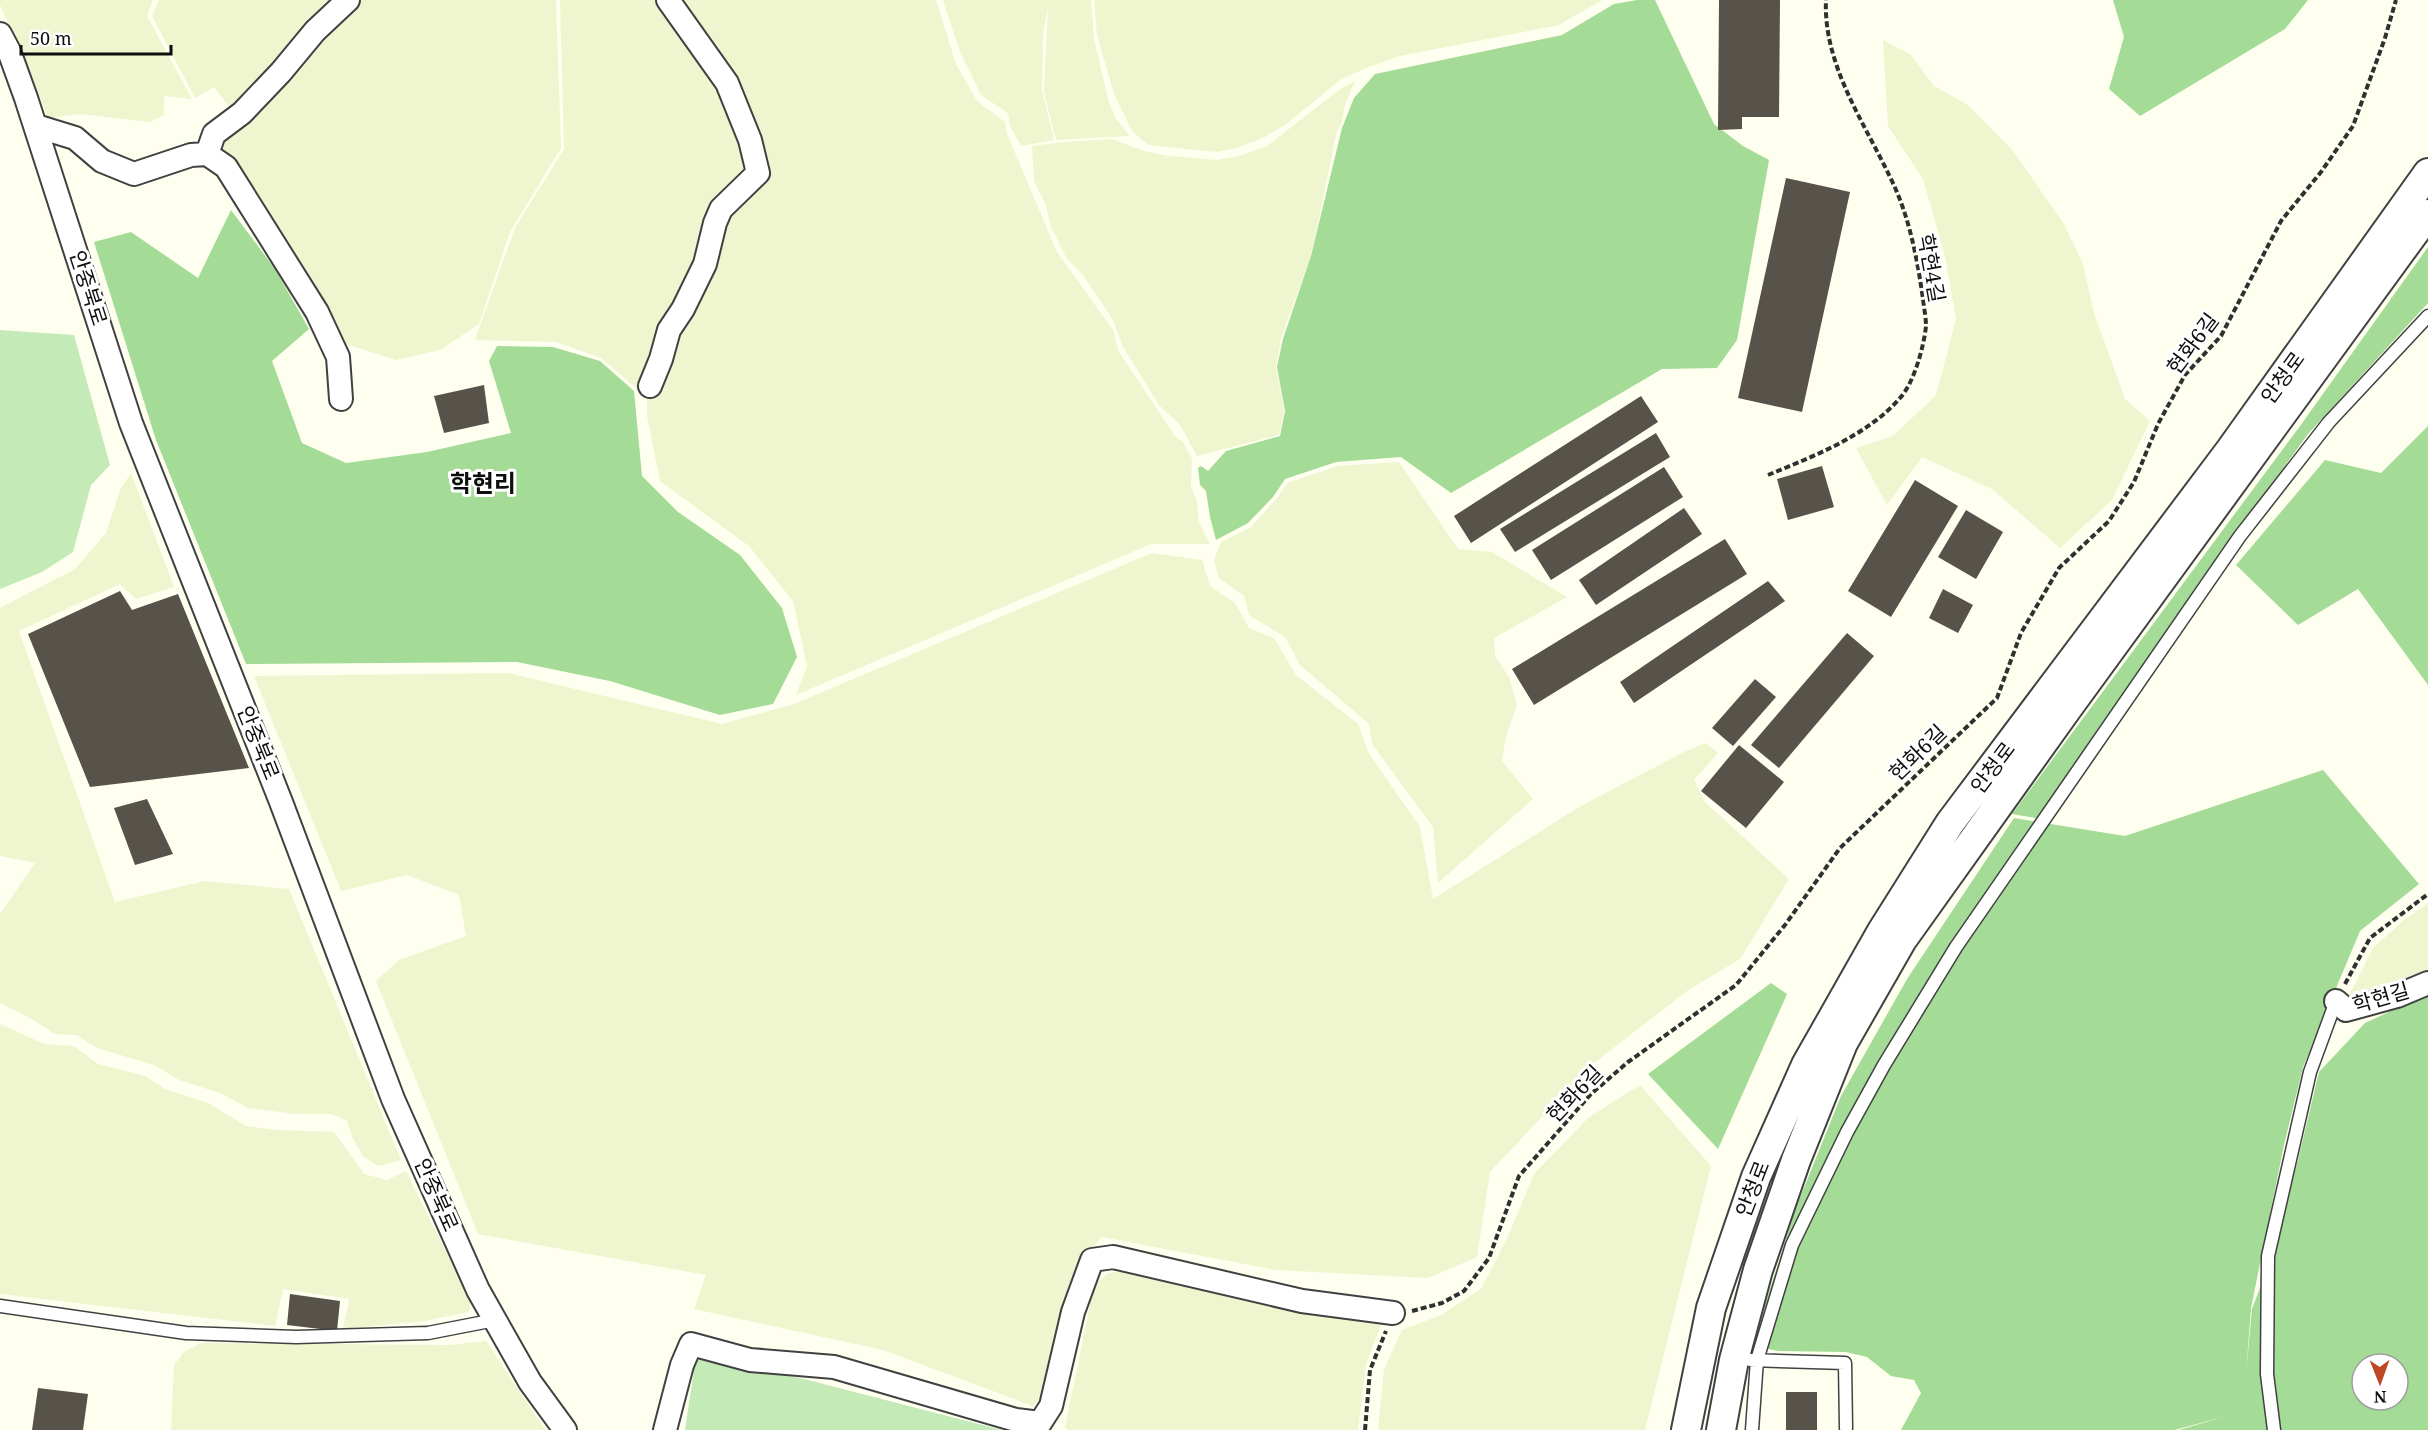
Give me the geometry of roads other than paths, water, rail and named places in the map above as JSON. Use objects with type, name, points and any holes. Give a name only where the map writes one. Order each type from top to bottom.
[{"type":"street","points":[[207,154],[214,134],[242,113],[281,72],[315,31],[348,0]]},
{"type":"street","points":[[650,386],[669,330],[683,309],[705,264],[715,223],[721,209],[758,173],[750,140],[727,83],[668,0]]},
{"type":"street","name":"안중북로","points":[[0,34],[9,51],[36,126],[131,423],[277,792],[393,1099],[478,1290],[530,1382],[565,1430]]},
{"type":"street","points":[[36,126],[75,138],[102,161],[134,174],[191,154],[207,154],[226,167],[317,312],[338,357],[341,399]]},
{"type":"street","name":"안청로","points":[[1686,1430],[1712,1308],[1756,1177],[1806,1065],[1882,931],[1950,823],[2231,450],[2428,173]]},
{"type":"street","name":"안청로","points":[[1721,1430],[1745,1360],[1758,1270],[1804,1139],[1844,1043],[1902,940],[2067,709],[2428,214]]},
{"type":"street","name":"학현길","points":[[2336,1001],[2346,1010],[2397,996],[2428,983]]},
{"type":"street","points":[[665,1430],[682,1365],[691,1344],[750,1360],[834,1367],[1016,1420],[1040,1423],[1050,1406],[1073,1312],[1092,1260],[1113,1257],[1302,1300],[1393,1313]]},
{"type":"lane","points":[[1752,1430],[1745,1360],[1792,1245],[1847,1132],[1884,1065],[1956,947],[2240,536],[2330,422],[2428,316]]},
{"type":"lane","points":[[2274,1430],[2267,1374],[2268,1256],[2310,1072],[2336,1001]]},
{"type":"lane","points":[[0,1306],[186,1333],[285,1336],[428,1332],[495,1320]]},
{"type":"lane","points":[[1745,1360],[1845,1362],[1846,1428]]},
{"type":"district","name":"학현리","points":[[483,484]]}]
